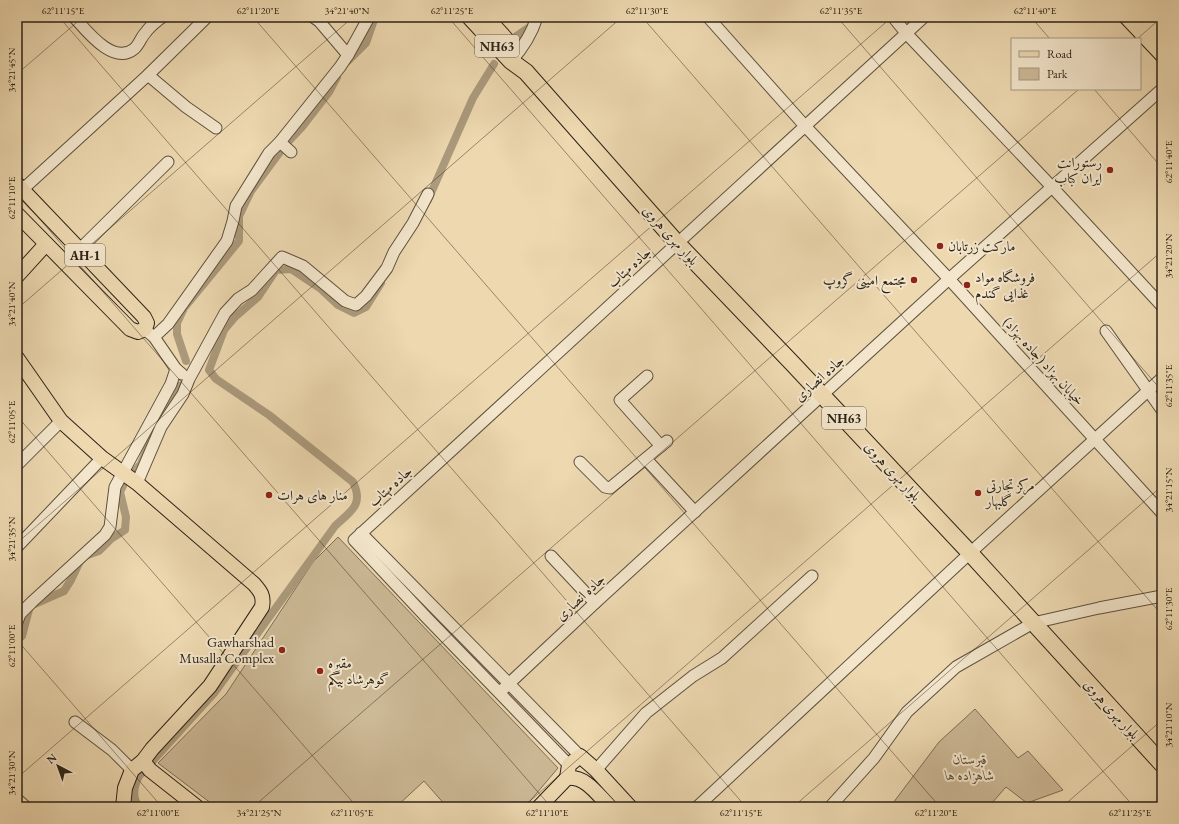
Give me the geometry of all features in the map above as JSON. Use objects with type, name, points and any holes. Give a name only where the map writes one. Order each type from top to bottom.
[{"type":"highway","name":"بلوار مهری هروی","points":[[470,17],[514,57]]},
{"type":"highway","name":"بلوار مهری هروی","points":[[485,17],[526,72],[677,243],[970,553],[1162,764]]},
{"type":"main road","points":[[1126,17],[1162,55]]},
{"type":"main road","points":[[1153,20],[1162,37]]},
{"type":"main road","name":"AH-1","points":[[17,214],[130,329],[138,332],[149,333],[144,317],[20,187]]},
{"type":"main road","points":[[17,276],[46,244]]},
{"type":"main road","points":[[17,358],[61,421],[102,458],[122,474],[137,483],[254,584],[261,592],[263,598],[262,607],[210,686],[152,749],[142,767],[126,788],[123,807]]},
{"type":"main road","points":[[539,807],[580,756],[596,770],[630,807]]},
{"type":"main road","points":[[142,767],[197,807]]},
{"type":"main road","points":[[568,771],[575,777],[584,780],[610,807]]},
{"type":"street","points":[[74,17],[98,42],[108,50],[128,53],[134,49],[145,32],[162,17]]},
{"type":"street","points":[[20,187],[148,75],[207,17]]},
{"type":"street","points":[[314,17],[348,55]]},
{"type":"street","points":[[189,379],[176,369],[149,333],[168,324],[227,241],[236,206],[268,153],[280,142],[348,55],[369,17]]},
{"type":"street","points":[[514,57],[534,27],[537,17]]},
{"type":"street","name":"خیابان بهزاد (جاده بهزاد)","points":[[708,17],[805,126],[949,280],[1162,513]]},
{"type":"street","points":[[893,17],[906,33],[1162,306]]},
{"type":"street","name":"جاده مهتاب","points":[[358,537],[924,17]]},
{"type":"street","points":[[148,75],[186,107],[216,128]]},
{"type":"street","name":"جاده انصاری","points":[[500,692],[822,395],[1162,89]]},
{"type":"street","points":[[280,142],[292,152]]},
{"type":"street","points":[[80,250],[168,162]]},
{"type":"street","points":[[137,483],[161,427],[183,394],[189,379],[225,313],[238,299],[252,290],[282,257],[303,266],[345,301],[356,305],[366,296],[387,268],[394,252],[413,223],[428,194]]},
{"type":"street","points":[[1106,331],[1162,410]]},
{"type":"street","points":[[18,616],[105,535],[110,527],[115,487],[171,384],[176,369]]},
{"type":"street","points":[[580,462],[605,487],[610,488],[664,443],[621,401],[621,398],[647,376]]},
{"type":"street","points":[[697,807],[970,553],[1162,378]]},
{"type":"street","points":[[17,465],[61,421]]},
{"type":"street","points":[[17,547],[102,458]]},
{"type":"street","points":[[646,459],[695,512]]},
{"type":"street","points":[[358,537],[580,756]]},
{"type":"street","points":[[358,537],[426,617],[500,692],[568,771]]},
{"type":"street","points":[[551,556],[595,604]]},
{"type":"street","points":[[596,770],[646,713],[692,676],[722,658],[812,576]]},
{"type":"street","points":[[830,807],[874,758],[907,712],[956,667],[1033,623],[1162,596]]},
{"type":"street","points":[[75,722],[112,750],[142,767]]},
{"type":"street","points":[[17,799],[26,807]]},
{"type":"green space","points":[[338,537],[558,768],[525,807],[447,807],[424,781],[396,807],[216,807],[158,763],[226,694],[313,562]]},
{"type":"green space","name":"قبرستان شاهزاده ها","points":[[975,709],[1018,758],[1028,751],[1063,790],[1027,803],[1006,787],[992,803],[997,807],[890,807],[939,742]]},
{"type":"waterway","points":[[348,61],[366,43],[375,17]]},
{"type":"waterway","points":[[515,37],[534,24]]},
{"type":"waterway","points":[[428,200],[473,98],[494,64]]},
{"type":"waterway","points":[[186,361],[177,334],[177,323],[184,308],[239,241],[239,216],[251,191],[285,145],[302,127],[329,92],[337,77]]},
{"type":"waterway","points":[[139,807],[136,803],[134,795],[139,776],[215,692],[335,526],[351,512],[356,502],[357,496],[353,482],[269,415],[216,379],[209,370],[224,330],[235,317],[258,297],[276,270],[291,269],[321,289],[338,305],[354,313],[366,307],[381,283]]},
{"type":"waterway","points":[[134,472],[141,464],[149,444],[151,430],[175,395],[179,386]]},
{"type":"waterway","points":[[17,640],[22,636],[30,606],[64,591],[82,557],[99,551],[111,539],[125,530],[126,517],[120,492],[123,486]]},
{"type":"place","name":"رستورانت ایران کباب","points":[[1110,170]]},
{"type":"place","name":"مارکت زرتابان","points":[[940,246]]},
{"type":"place","name":"مجتمع امینی گروپ","points":[[914,280]]},
{"type":"place","name":"فروشگاه مواد غذایی گندم","points":[[967,285]]},
{"type":"place","name":"مرکز تجارتی گلبهار","points":[[978,493]]},
{"type":"place","name":"منار های هرات","points":[[269,495]]},
{"type":"place","name":"Gawharshad Musalla Complex","points":[[282,650]]},
{"type":"place","name":"مقبره گوهرشاد بیگم","points":[[320,671]]}]
